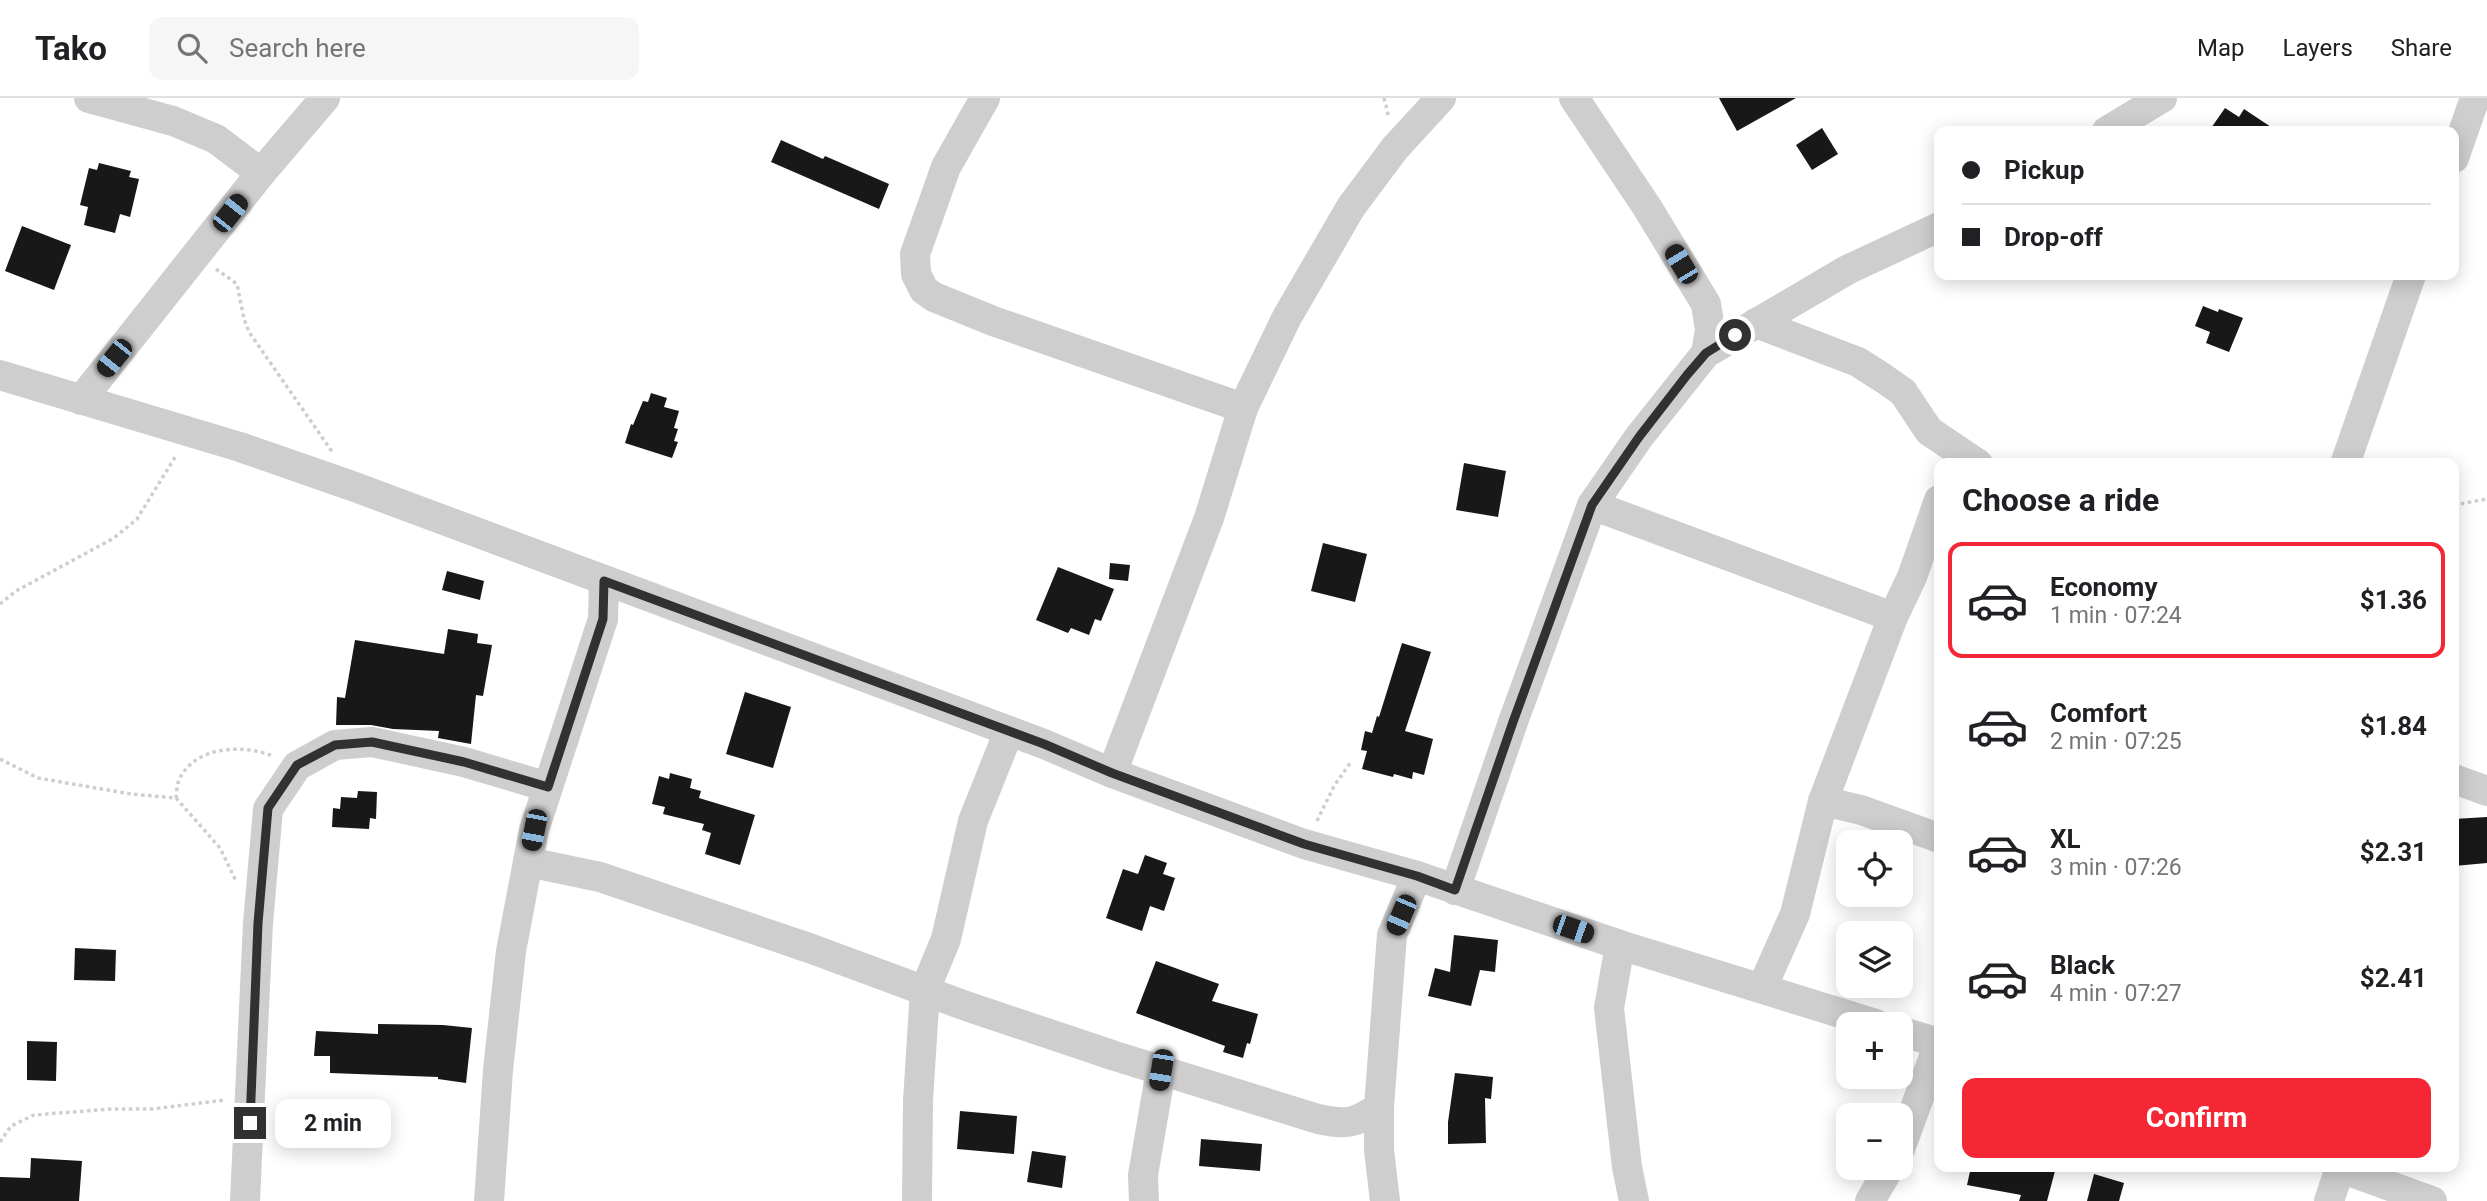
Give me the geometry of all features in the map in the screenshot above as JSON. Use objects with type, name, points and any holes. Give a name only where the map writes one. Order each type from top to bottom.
[{"type":"street","points":[[89,98],[173,121],[216,139],[261,173]]},
{"type":"street","points":[[81,400],[261,173],[325,98]]},
{"type":"street","points":[[985,98],[946,167],[915,254],[916,274],[924,290],[934,298],[993,321],[1243,408]]},
{"type":"street","points":[[1112,773],[1209,518],[1243,408],[1287,317],[1351,207],[1395,148],[1441,98]]},
{"type":"street","points":[[1574,98],[1647,207],[1706,304],[1710,330],[1706,353]]},
{"type":"street","points":[[2114,126],[2162,98]]},
{"type":"street","points":[[2459,144],[2475,98]]},
{"type":"street","points":[[1455,890],[1592,505],[1639,437],[1706,353],[1847,270],[1934,229]]},
{"type":"street","points":[[2347,458],[2409,280]]},
{"type":"street","points":[[1756,323],[1858,362],[1883,378],[1903,392],[1929,431],[1962,458]]},
{"type":"street","points":[[0,375],[186,433],[240,447],[342,483],[1009,731],[1112,773],[1304,844],[1417,876],[1620,945],[1838,1012]]},
{"type":"street","points":[[1592,505],[1893,617]]},
{"type":"street","points":[[1762,988],[1795,914],[1824,800],[1934,514]]},
{"type":"street","points":[[489,1201],[510,951],[534,830],[603,619],[604,581]]},
{"type":"street","points":[[917,1201],[918,1101],[925,990],[946,939],[973,821],[1009,731]]},
{"type":"street","points":[[245,1201],[258,923],[268,808],[297,765],[335,745],[372,742],[464,762],[548,787]]},
{"type":"street","points":[[2459,781],[2487,791]]},
{"type":"street","points":[[1824,800],[1934,836]]},
{"type":"street","points":[[528,862],[600,877],[812,949],[966,1006],[1161,1070],[1342,1124],[1358,1120],[1379,1107]]},
{"type":"street","points":[[1385,1201],[1380,1161],[1379,1107],[1392,935],[1417,876]]},
{"type":"street","points":[[1620,945],[1609,1008],[1627,1167],[1634,1201]]},
{"type":"street","points":[[1913,1035],[1934,1041]]},
{"type":"street","points":[[1913,1114],[1934,1057]]},
{"type":"street","points":[[1144,1201],[1143,1175],[1161,1070]]},
{"type":"street","points":[[2329,1201],[2337,1172]]},
{"type":"street","points":[[2349,1172],[2431,1201]]},
{"type":"street","points":[[1870,1201],[1882,1180]]},
{"type":"path","points":[[198,254],[237,285],[249,332],[334,453]]},
{"type":"path","points":[[0,604],[16,591],[114,538],[137,519],[175,457],[186,433]]},
{"type":"path","points":[[2459,504],[2487,499]]},
{"type":"path","points":[[176,798],[179,777],[197,756],[232,749],[267,753],[297,765]]},
{"type":"path","points":[[0,759],[38,778],[131,794],[176,798],[220,848],[258,923]]},
{"type":"path","points":[[1304,844],[1334,786],[1351,762]]},
{"type":"path","points":[[0,1142],[11,1126],[34,1115],[152,1109],[251,1097]]},
{"type":"building","points":[[1719,98],[1796,98],[1737,131]]},
{"type":"building","points":[[2225,108],[2239,117],[2244,109],[2270,126],[2212,126]]},
{"type":"building","points":[[1822,128],[1838,154],[1812,170],[1796,145]]},
{"type":"building","points":[[781,140],[889,184],[879,209],[771,162]]},
{"type":"building","points":[[99,163],[131,171],[129,177],[139,179],[130,217],[120,214],[115,233],[84,225],[88,207],[80,205],[89,168],[97,170]]},
{"type":"building","points":[[22,226],[71,245],[54,290],[5,271]]},
{"type":"building","points":[[2203,306],[2243,318],[2229,352],[2206,343],[2210,332],[2195,326]]},
{"type":"building","points":[[651,393],[667,398],[664,407],[679,411],[674,428],[678,429],[674,441],[678,442],[672,458],[625,443],[631,424],[633,425],[643,401],[648,402]]},
{"type":"building","points":[[1464,463],[1506,471],[1498,517],[1456,510]]},
{"type":"building","points":[[1323,543],[1367,554],[1355,602],[1311,591]]},
{"type":"building","points":[[1110,563],[1130,565],[1128,581],[1109,579]]},
{"type":"building","points":[[1058,567],[1114,589],[1101,621],[1095,619],[1089,635],[1071,628],[1068,633],[1036,620]]},
{"type":"building","points":[[447,571],[484,581],[480,600],[442,590]]},
{"type":"building","points":[[448,629],[478,634],[477,643],[492,645],[483,696],[476,695],[471,744],[438,738],[439,731],[336,725],[337,697],[345,698],[355,640],[444,654]]},
{"type":"building","points":[[1402,643],[1431,652],[1405,731],[1433,739],[1424,775],[1413,772],[1412,779],[1362,769],[1367,751],[1361,750],[1365,731],[1372,733],[1377,716],[1379,717]]},
{"type":"building","points":[[745,692],[791,707],[773,768],[726,754]]},
{"type":"building","points":[[670,773],[692,779],[690,788],[701,791],[699,798],[755,815],[740,865],[705,854],[711,833],[702,830],[704,824],[663,814],[665,807],[652,804],[659,776],[669,779]]},
{"type":"building","points":[[358,791],[377,792],[376,819],[370,818],[369,829],[332,827],[333,808],[340,809],[341,797],[357,798]]},
{"type":"building","points":[[2487,817],[2487,863],[2459,866],[2459,819]]},
{"type":"building","points":[[1145,855],[1167,863],[1163,874],[1175,878],[1164,911],[1150,906],[1142,931],[1106,918],[1123,869],[1138,874]]},
{"type":"building","points":[[1454,935],[1498,940],[1495,972],[1480,970],[1471,1006],[1428,996],[1435,968],[1450,972]]},
{"type":"building","points":[[75,948],[116,950],[115,981],[74,980]]},
{"type":"building","points":[[1156,961],[1219,984],[1212,1001],[1258,1014],[1250,1044],[1247,1043],[1243,1058],[1223,1052],[1225,1046],[1136,1013]]},
{"type":"building","points":[[378,1024],[472,1028],[466,1083],[438,1077],[330,1073],[330,1056],[314,1056],[316,1031],[378,1034]]},
{"type":"building","points":[[27,1041],[57,1042],[56,1081],[27,1080]]},
{"type":"building","points":[[1455,1073],[1493,1077],[1491,1099],[1485,1098],[1486,1143],[1448,1144],[1448,1122]]},
{"type":"building","points":[[960,1111],[1017,1116],[1014,1154],[957,1149]]},
{"type":"building","points":[[1201,1139],[1262,1144],[1260,1171],[1199,1166]]},
{"type":"building","points":[[1032,1151],[1066,1156],[1062,1188],[1027,1182]]},
{"type":"building","points":[[31,1158],[82,1161],[79,1201],[0,1201],[0,1177],[30,1178]]},
{"type":"building","points":[[1970,1172],[2055,1172],[2047,1201],[2019,1201],[2021,1195],[1967,1185]]},
{"type":"building","points":[[2094,1174],[2124,1183],[2119,1201],[2087,1201]]},
{"type":"route","points":[[250,1123],[258,923],[268,808],[297,765],[335,745],[372,742],[464,762],[548,787],[603,619],[604,581],[1044,744],[1112,773],[1304,844],[1417,876],[1455,890],[1592,505],[1639,437],[1687,375],[1706,353],[1735,335]]}]
